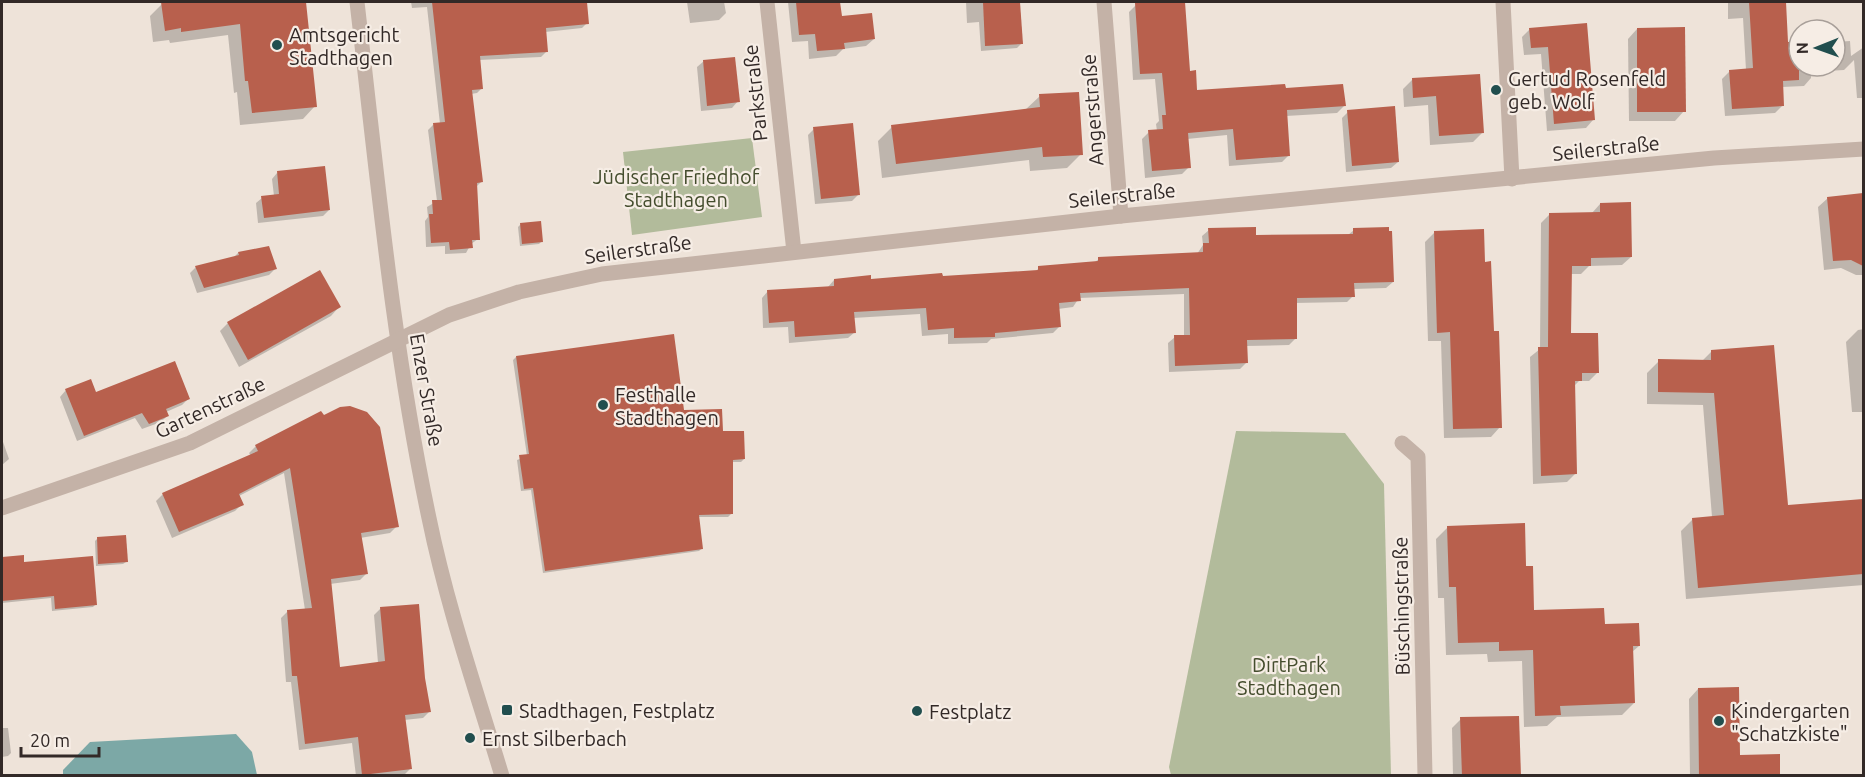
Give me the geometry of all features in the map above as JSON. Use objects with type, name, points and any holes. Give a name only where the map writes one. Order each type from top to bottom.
[{"type":"street","name":"Enzer Straße","points":[[357,2],[396,340],[429,519],[452,611],[502,776]]},
{"type":"street","name":"Parkstraße","points":[[767,2],[794,252]]},
{"type":"street","name":"Angerstraße","points":[[1104,2],[1121,216]]},
{"type":"street","points":[[1503,2],[1512,179]]},
{"type":"street","name":"Seilerstraße","points":[[396,340],[449,315],[519,292],[602,274],[1121,216],[1705,159],[1863,149]]},
{"type":"street","name":"Gartenstraße","points":[[2,508],[190,443],[396,340]]},
{"type":"street","name":"Büschingstraße","points":[[1402,443],[1418,457],[1425,776]]},
{"type":"green space","name":"Jüdischer Friedhof Stadthagen","points":[[752,138],[762,217],[632,235],[623,152]]},
{"type":"green space","name":"DirtPark Stadthagen","points":[[1236,431],[1345,433],[1384,484],[1391,775],[1171,775],[1169,767]]},
{"type":"water","points":[[236,734],[252,752],[257,775],[63,775],[63,770],[90,742]]},
{"type":"building","name":"Amtsgericht Stadthagen","points":[[161,2],[306,2],[317,107],[252,113],[248,81],[245,81],[240,24],[181,32],[181,28],[165,31]]},
{"type":"building","points":[[432,2],[587,2],[589,24],[546,28],[548,52],[480,56],[483,89],[472,90],[483,182],[477,183],[480,240],[472,240],[473,248],[450,250],[449,242],[431,243],[429,214],[433,214],[432,200],[442,200],[433,123],[445,122]]},
{"type":"building","points":[[796,2],[840,2],[842,16],[872,13],[875,39],[844,43],[845,49],[817,51],[815,34],[799,35]]},
{"type":"building","points":[[983,2],[1020,2],[1023,44],[985,46]]},
{"type":"building","points":[[1185,2],[1190,71],[1196,70],[1197,90],[1285,84],[1286,88],[1343,84],[1346,106],[1287,110],[1290,156],[1236,160],[1233,129],[1188,133],[1191,168],[1152,171],[1148,130],[1163,129],[1162,115],[1166,115],[1162,73],[1140,74],[1135,3]]},
{"type":"building","points":[[1749,2],[1786,2],[1787,78],[1799,78],[1799,80],[1783,81],[1784,106],[1732,109],[1729,70],[1753,68]]},
{"type":"building","points":[[1587,23],[1595,120],[1554,124],[1548,47],[1531,48],[1529,28]]},
{"type":"building","points":[[1685,27],[1686,112],[1637,112],[1637,28]]},
{"type":"building","points":[[735,57],[740,102],[707,106],[703,60]]},
{"type":"building","points":[[1480,74],[1484,133],[1439,136],[1436,96],[1413,98],[1412,78]]},
{"type":"building","points":[[1079,92],[1083,155],[1043,157],[1042,147],[896,164],[891,125],[1040,107],[1039,94]]},
{"type":"building","points":[[1395,106],[1399,162],[1352,166],[1347,110]]},
{"type":"building","points":[[853,123],[860,195],[821,199],[813,127]]},
{"type":"building","points":[[325,166],[330,210],[264,218],[261,196],[279,194],[277,171]]},
{"type":"building","points":[[1863,193],[1863,266],[1851,260],[1833,261],[1827,197]]},
{"type":"building","points":[[1631,202],[1632,257],[1591,258],[1591,266],[1572,266],[1571,333],[1598,333],[1599,373],[1582,373],[1582,381],[1575,381],[1577,474],[1541,476],[1538,347],[1548,347],[1549,213],[1600,212],[1600,203]]},
{"type":"building","points":[[541,221],[543,242],[522,244],[520,223]]},
{"type":"building","points":[[1256,227],[1256,235],[1353,234],[1353,228],[1389,227],[1389,231],[1392,231],[1394,282],[1354,283],[1355,297],[1297,298],[1297,339],[1247,340],[1248,363],[1175,366],[1174,335],[1190,335],[1189,288],[1080,293],[1081,301],[1059,303],[1061,327],[995,333],[995,337],[954,338],[954,328],[928,330],[926,308],[854,312],[856,333],[795,337],[794,321],[769,323],[767,290],[834,286],[834,279],[871,275],[871,279],[942,273],[943,276],[1038,270],[1038,266],[1098,261],[1098,257],[1203,252],[1203,243],[1209,243],[1208,228]]},
{"type":"building","points":[[1484,229],[1485,262],[1491,261],[1494,331],[1499,331],[1502,428],[1453,429],[1450,332],[1437,333],[1434,231]]},
{"type":"building","points":[[269,246],[277,269],[204,288],[195,266],[239,255],[238,252]]},
{"type":"building","points":[[320,270],[341,307],[248,360],[227,322]]},
{"type":"building","name":"Festhalle Stadthagen","points":[[674,334],[684,410],[722,409],[723,431],[744,431],[745,459],[733,460],[733,514],[699,515],[703,549],[545,571],[533,488],[524,489],[519,455],[529,454],[516,356]]},
{"type":"building","points":[[1774,345],[1788,505],[1863,499],[1863,574],[1698,588],[1692,518],[1724,515],[1714,393],[1658,392],[1658,359],[1711,360],[1711,350]]},
{"type":"building","points":[[175,361],[190,399],[166,409],[169,416],[149,424],[142,413],[84,436],[65,389],[91,379],[96,392]]},
{"type":"building","points":[[350,406],[367,412],[380,427],[399,527],[361,533],[368,574],[331,579],[340,667],[385,661],[380,607],[419,604],[425,678],[431,712],[405,715],[412,769],[362,775],[358,737],[305,744],[297,676],[292,676],[287,610],[312,608],[290,468],[239,494],[244,505],[179,532],[162,493],[258,451],[255,445],[321,411],[324,415],[340,407]]},
{"type":"building","points":[[1525,523],[1526,566],[1533,566],[1534,610],[1604,608],[1605,624],[1639,623],[1640,646],[1633,646],[1635,703],[1560,706],[1561,715],[1535,716],[1533,650],[1499,651],[1499,642],[1458,643],[1456,587],[1449,587],[1447,526]]},
{"type":"building","points":[[126,535],[128,562],[98,564],[97,537]]},
{"type":"building","points":[[24,555],[24,562],[93,556],[97,605],[55,609],[54,596],[2,601],[2,557]]},
{"type":"building","name":"Kindergarten \"Schatzkiste\"","points":[[1739,687],[1740,755],[1780,754],[1780,776],[1699,776],[1698,688]]},
{"type":"building","points":[[1519,716],[1521,776],[1462,776],[1460,717]]},
{"type":"place","name":"Amtsgericht Stadthagen","points":[[277,45]]},
{"type":"place","name":"Gertud Rosenfeld geb. Wolf","points":[[1496,90]]},
{"type":"place","name":"Festhalle Stadthagen","points":[[603,405]]},
{"type":"place","name":"Stadthagen, Festplatz","points":[[507,710]]},
{"type":"place","name":"Festplatz","points":[[917,711]]},
{"type":"place","name":"Kindergarten \"Schatzkiste\"","points":[[1719,721]]},
{"type":"place","name":"Ernst Silberbach","points":[[470,738]]}]
